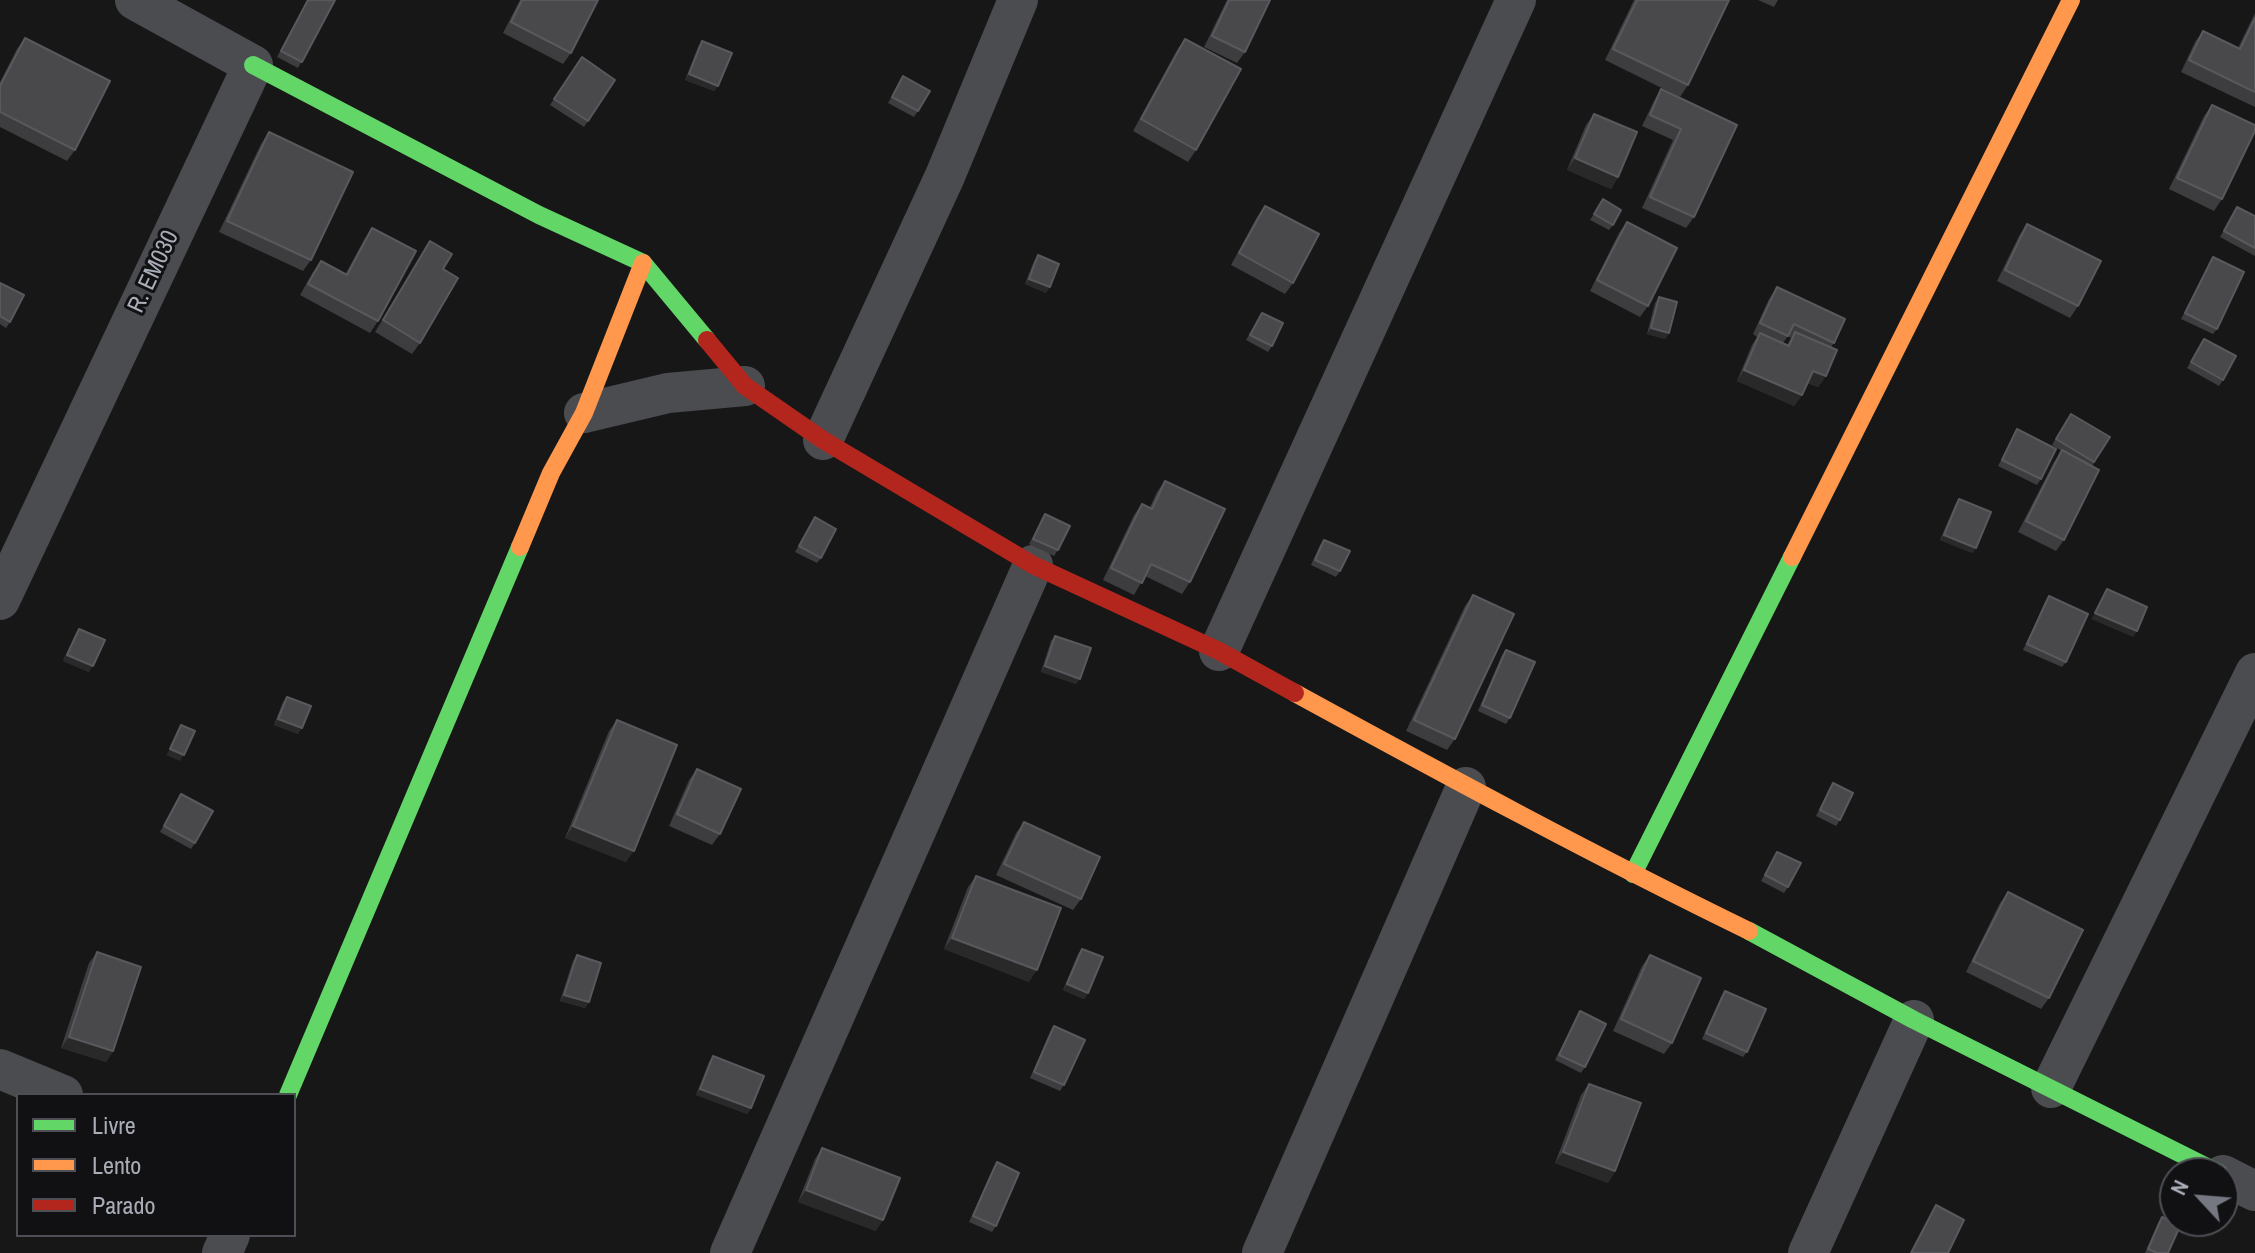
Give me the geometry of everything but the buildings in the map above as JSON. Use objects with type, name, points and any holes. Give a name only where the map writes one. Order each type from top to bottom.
[{"type":"street","points":[[135,0],[539,215],[643,263],[745,386],[823,440],[1033,565],[1219,651],[1466,787],[1758,935],[1914,1020],[2187,1157]]},
{"type":"street","points":[[823,440],[945,176],[1018,0]]},
{"type":"street","points":[[1219,651],[1516,0]]},
{"type":"street","points":[[1633,874],[2071,0]]},
{"type":"street","name":"R. EM030","points":[[0,600],[253,65]]},
{"type":"street","points":[[289,1093],[551,473],[584,413],[643,263]]},
{"type":"street","points":[[584,413],[668,393],[745,386]]},
{"type":"street","points":[[730,1253],[1033,565]]},
{"type":"street","points":[[2051,1088],[2255,673]]},
{"type":"street","points":[[1262,1253],[1466,787]]},
{"type":"street","points":[[1808,1253],[1914,1020]]},
{"type":"street","points":[[0,1069],[58,1093]]},
{"type":"traffic: fast","points":[[253,65],[539,215],[643,263],[707,340]]},
{"type":"traffic: fast","points":[[289,1093],[520,547]]},
{"type":"traffic: fast","points":[[1633,874],[1792,557]]},
{"type":"traffic: fast","points":[[1749,931],[1914,1020],[2187,1157]]},
{"type":"traffic: slow","points":[[1792,557],[2071,0]]},
{"type":"traffic: slow","points":[[520,547],[551,473],[584,413],[643,263]]},
{"type":"traffic: slow","points":[[1295,693],[1520,815],[1749,931]]},
{"type":"traffic: jam","points":[[707,340],[745,386],[823,440],[1033,565],[1219,651],[1295,693]]}]
